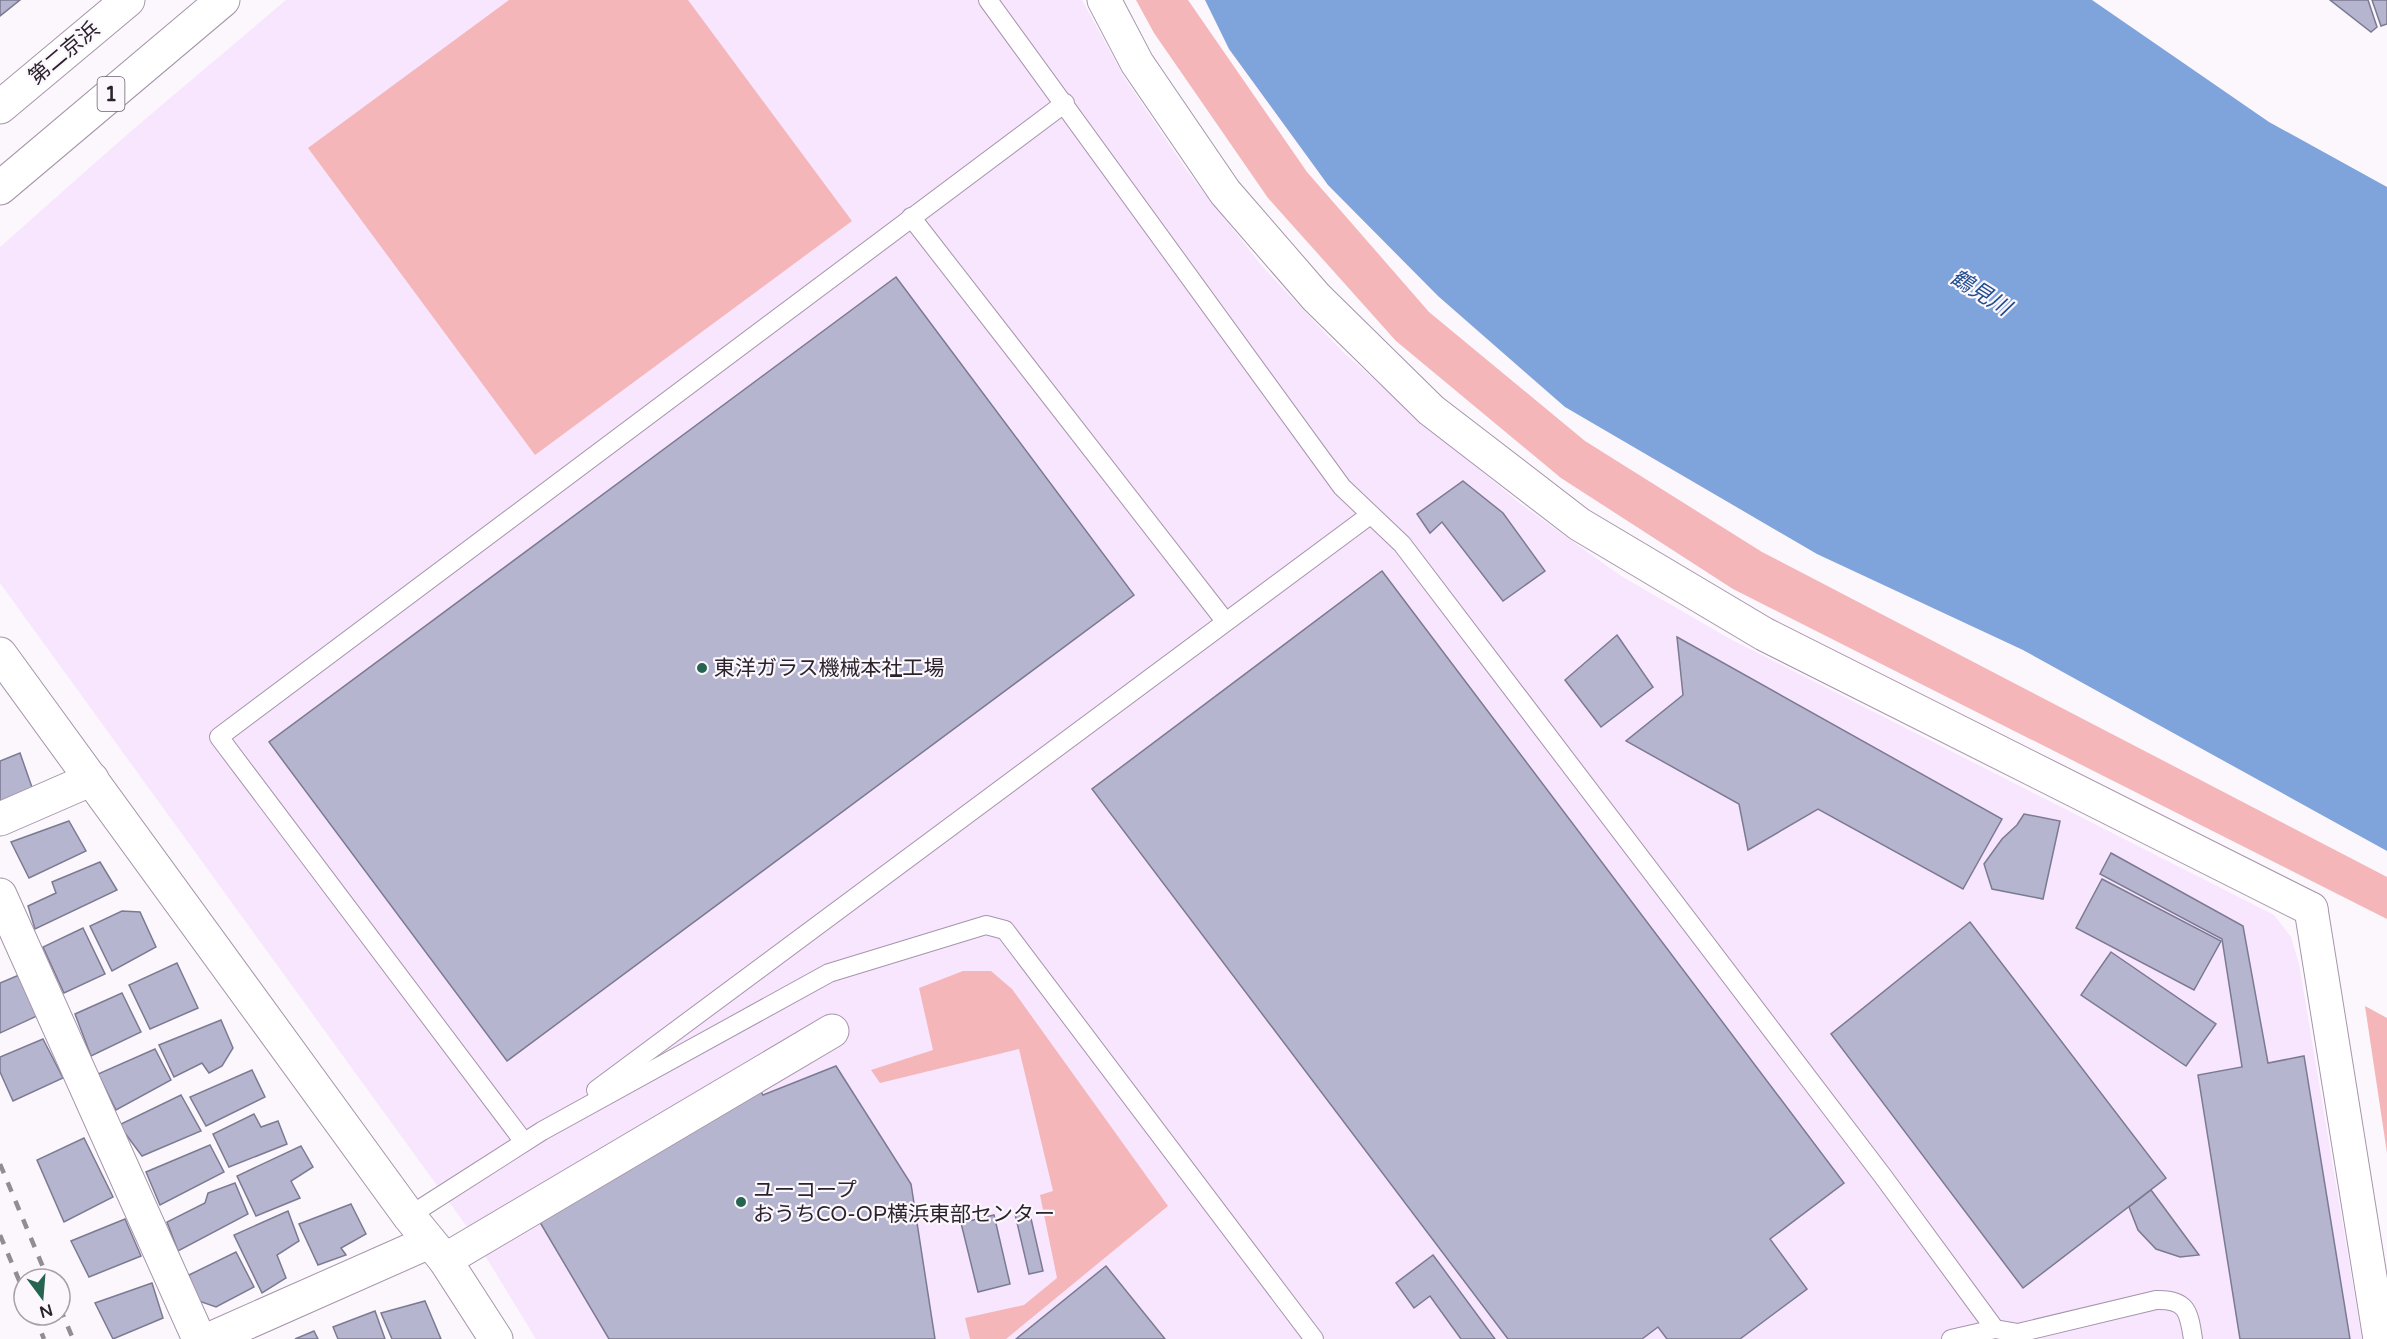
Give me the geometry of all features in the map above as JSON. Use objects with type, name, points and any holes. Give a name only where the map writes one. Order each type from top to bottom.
[{"type":"main road","name":"第二京浜","points":[[0,107],[128,0]]},
{"type":"main road","name":"1","points":[[0,188],[223,0]]},
{"type":"main road","points":[[1104,0],[1137,63],[1225,192],[1316,297],[1431,410],[1579,524],[1764,634],[2311,909],[2380,1339]]},
{"type":"main road","points":[[0,654],[409,1216],[437,1251],[496,1339]]},
{"type":"main road","points":[[0,819],[92,779]]},
{"type":"main road","points":[[0,895],[199,1339]]},
{"type":"main road","points":[[210,1339],[437,1251],[831,1031]]},
{"type":"lane","points":[[988,0],[1342,487],[1402,544],[1882,1175],[1995,1329]]},
{"type":"lane","points":[[524,1143],[219,737],[1065,103]]},
{"type":"lane","points":[[911,217],[1225,621]]},
{"type":"lane","points":[[409,1216],[542,1131],[1370,515]]},
{"type":"lane","points":[[542,1131],[829,973],[986,925],[1005,930],[1314,1339]]},
{"type":"lane","points":[[1951,1339],[1995,1329],[2018,1333],[2156,1300],[2173,1299],[2185,1307],[2191,1322],[2193,1339]]},
{"type":"shaded area","points":[[286,0],[1082,0],[1124,77],[1188,172],[1262,266],[1343,352],[1522,505],[1621,576],[1732,640],[2274,915],[2291,937],[2299,964],[2362,1339],[536,1339],[470,1231],[0,583],[0,247],[130,132]]},
{"type":"shaded area","points":[[509,0],[688,0],[852,221],[535,455],[308,148]]},
{"type":"shaded area","points":[[1136,0],[1188,0],[1307,172],[1429,312],[1585,441],[1762,552],[2387,877],[2387,919],[1733,589],[1561,478],[1396,341],[1268,198],[1154,33]]},
{"type":"shaded area","points":[[963,971],[991,971],[1012,989],[1168,1206],[1006,1339],[970,1339],[965,1318],[1024,1305],[1057,1278],[1040,1195],[1053,1191],[1019,1049],[880,1083],[871,1070],[933,1050],[919,988]]},
{"type":"shaded area","points":[[2365,1006],[2387,1018],[2387,1153]]},
{"type":"water","name":"鶴見川","points":[[1205,0],[2092,0],[2269,122],[2387,187],[2387,851],[2023,650],[1817,554],[1565,407],[1438,296],[1328,185],[1229,49]]},
{"type":"building","points":[[0,0],[20,0],[0,16]]},
{"type":"building","points":[[2330,0],[2368,0],[2377,27],[2371,32]]},
{"type":"building","points":[[2372,0],[2387,0],[2387,24],[2381,26]]},
{"type":"building","name":"東洋ガラス機械本社工場","points":[[896,277],[1134,595],[507,1061],[269,742]]},
{"type":"building","points":[[1463,481],[1503,513],[1545,571],[1503,601],[1442,522],[1430,533],[1417,514]]},
{"type":"building","points":[[1382,571],[1844,1183],[1770,1239],[1807,1289],[1740,1339],[1667,1339],[1658,1327],[1642,1339],[1508,1339],[1092,789]]},
{"type":"building","points":[[1617,635],[1653,687],[1601,727],[1565,680]]},
{"type":"building","points":[[1677,637],[2002,819],[1963,889],[1818,809],[1748,850],[1739,804],[1626,741],[1683,695]]},
{"type":"building","points":[[20,753],[34,793],[0,806],[0,761]]},
{"type":"building","points":[[2024,814],[2060,821],[2043,899],[1992,889],[1984,864]]},
{"type":"building","points":[[69,821],[86,851],[29,878],[11,842]]},
{"type":"building","points":[[2111,853],[2243,926],[2268,1063],[2304,1056],[2350,1339],[2240,1339],[2198,1075],[2242,1067],[2222,939],[2100,874]]},
{"type":"building","points":[[100,862],[117,890],[35,929],[28,906],[56,893],[52,882]]},
{"type":"building","points":[[2102,879],[2221,941],[2194,990],[2076,928]]},
{"type":"building","points":[[122,911],[140,912],[156,947],[112,971],[90,926]]},
{"type":"building","points":[[1970,922],[2166,1178],[2023,1288],[1831,1034]]},
{"type":"building","points":[[83,928],[105,974],[64,993],[43,947]]},
{"type":"building","points":[[2111,952],[2216,1024],[2186,1066],[2081,995]]},
{"type":"building","points":[[177,963],[198,1008],[150,1029],[129,985]]},
{"type":"building","points":[[19,975],[37,1016],[0,1033],[0,983]]},
{"type":"building","points":[[122,993],[141,1032],[91,1056],[75,1014]]},
{"type":"building","points":[[221,1020],[233,1048],[222,1066],[209,1073],[202,1063],[174,1077],[159,1045]]},
{"type":"building","points":[[43,1039],[63,1078],[13,1101],[0,1072],[0,1057]]},
{"type":"building","points":[[155,1049],[171,1080],[116,1110],[98,1074]]},
{"type":"building","name":"ユーコープ おうちCO-OP横浜東部センター","points":[[836,1066],[911,1184],[935,1339],[609,1339],[538,1219],[758,1086],[763,1095]]},
{"type":"building","points":[[252,1070],[265,1097],[206,1126],[190,1097]]},
{"type":"building","points":[[181,1095],[201,1131],[142,1156],[119,1125]]},
{"type":"building","points":[[254,1114],[261,1127],[278,1121],[287,1144],[229,1167],[213,1134]]},
{"type":"building","points":[[84,1138],[113,1197],[64,1222],[37,1160]]},
{"type":"building","points":[[210,1145],[224,1172],[160,1205],[146,1172]]},
{"type":"building","points":[[301,1146],[313,1167],[291,1181],[300,1198],[256,1216],[237,1176]]},
{"type":"building","points":[[235,1183],[248,1214],[178,1251],[167,1222],[205,1203],[208,1193]]},
{"type":"building","points":[[2151,1190],[2199,1255],[2180,1257],[2156,1249],[2138,1230],[2129,1207]]},
{"type":"building","points":[[351,1204],[366,1234],[341,1248],[346,1255],[318,1265],[299,1224]]},
{"type":"building","points":[[1029,1210],[1043,1271],[1029,1274],[1015,1214]]},
{"type":"building","points":[[288,1211],[299,1241],[277,1255],[286,1278],[262,1293],[234,1235]]},
{"type":"building","points":[[994,1215],[1010,1284],[978,1292],[961,1223]]},
{"type":"building","points":[[125,1219],[141,1256],[89,1277],[71,1241]]},
{"type":"building","points":[[236,1252],[254,1287],[216,1307],[196,1300],[189,1275]]},
{"type":"building","points":[[1433,1255],[1495,1339],[1461,1339],[1430,1296],[1414,1308],[1396,1283]]},
{"type":"building","points":[[1106,1266],[1165,1339],[1016,1339]]},
{"type":"building","points":[[152,1283],[163,1318],[113,1339],[95,1303]]},
{"type":"building","points":[[425,1301],[441,1339],[392,1339],[381,1313]]},
{"type":"building","points":[[375,1311],[385,1339],[338,1339],[333,1327]]},
{"type":"building","points":[[314,1331],[318,1339],[295,1339]]},
{"type":"railway","points":[[0,1164],[43,1267]]},
{"type":"railway","points":[[0,1235],[13,1267]]},
{"type":"railway","points":[[39,1327],[44,1339]]},
{"type":"railway","points":[[68,1327],[73,1339]]},
{"type":"place","name":"東洋ガラス機械本社工場","points":[[702,668]]},
{"type":"place","name":"ユーコープ おうちCO-OP横浜東部センター","points":[[741,1202]]}]
